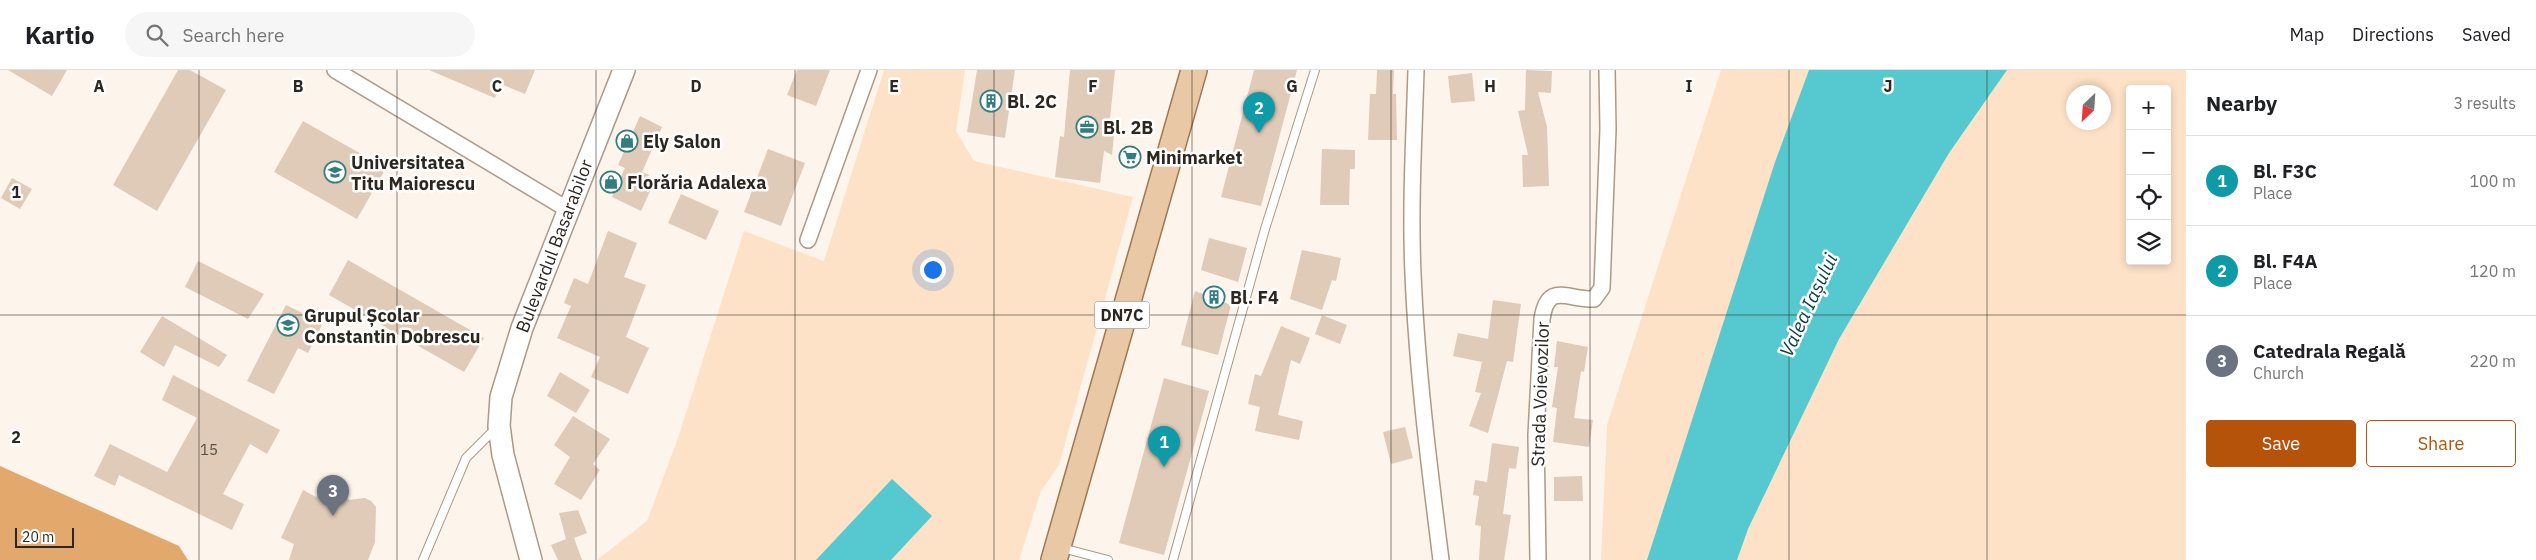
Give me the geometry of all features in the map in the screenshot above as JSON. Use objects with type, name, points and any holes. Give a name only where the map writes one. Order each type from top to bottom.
[{"type":"main road","name":"Bulevardul Basarabilor","points":[[530,560],[507,479],[499,426],[501,397],[506,372],[567,209],[624,70]]},
{"type":"main road","name":"DN7C","points":[[1056,553],[1194,70]]},
{"type":"street","points":[[335,70],[567,209]]},
{"type":"street","points":[[808,240],[869,70]]},
{"type":"street","points":[[1416,70],[1412,186],[1413,272],[1418,367],[1441,560]]},
{"type":"street","name":"Strada Voievozilor","points":[[1538,560],[1536,435],[1542,319],[1544,307],[1549,298],[1557,294],[1594,299],[1602,288],[1608,129],[1607,70]]},
{"type":"lane","points":[[1172,560],[1265,229],[1315,70]]},
{"type":"lane","points":[[423,560],[466,458],[499,426]]},
{"type":"lane","points":[[1056,553],[1108,560]]},
{"type":"shaded area","points":[[884,70],[965,70],[956,131],[974,161],[1133,197],[1059,465],[1041,491],[1019,560],[597,560],[647,521],[678,438],[744,231],[824,261]]},
{"type":"shaded area","points":[[1721,70],[2186,70],[2186,560],[1601,560],[1607,425]]},
{"type":"shaded area","points":[[0,466],[179,546],[188,560],[0,560]]},
{"type":"water","name":"Valea Iașului","points":[[1809,70],[2007,70],[1949,153],[1839,339],[1748,529],[1737,560],[1647,560],[1775,162]]},
{"type":"water","points":[[892,479],[932,516],[891,560],[816,560]]},
{"type":"building","points":[[8,70],[67,70],[52,96]]},
{"type":"building","points":[[178,70],[190,70],[226,90],[157,211],[113,185]]},
{"type":"building","points":[[429,70],[535,70],[525,94],[501,84],[495,98]]},
{"type":"building","points":[[797,70],[830,70],[816,106],[787,95]]},
{"type":"building","name":"Bl. 2C","points":[[977,70],[1015,70],[1005,138],[967,132]]},
{"type":"building","name":"Bl. 2B","points":[[1070,70],[1115,70],[1109,128],[1115,125],[1112,155],[1104,151],[1100,183],[1055,177],[1060,136],[1064,137]]},
{"type":"building","points":[[1254,70],[1297,70],[1261,206],[1221,197]]},
{"type":"building","points":[[1377,70],[1394,70],[1393,94],[1396,94],[1397,140],[1368,140],[1370,94],[1376,94]]},
{"type":"building","points":[[1526,70],[1552,71],[1551,93],[1538,92],[1547,127],[1549,186],[1523,187],[1522,155],[1528,155],[1518,111],[1525,110]]},
{"type":"building","points":[[1472,73],[1475,101],[1451,103],[1448,76]]},
{"type":"building","points":[[640,116],[662,127],[642,172],[649,175],[645,184],[652,187],[641,211],[612,197],[625,168],[618,165]]},
{"type":"building","points":[[303,121],[386,168],[357,219],[274,172]]},
{"type":"building","points":[[768,149],[805,163],[781,226],[744,212]]},
{"type":"building","points":[[1322,149],[1355,150],[1355,169],[1350,169],[1349,205],[1320,205]]},
{"type":"building","points":[[12,178],[32,189],[20,209],[1,198]]},
{"type":"building","points":[[681,194],[719,211],[706,240],[668,223]]},
{"type":"building","points":[[608,231],[637,243],[624,277],[646,285],[626,337],[649,348],[628,394],[591,377],[600,357],[557,338],[571,306],[564,303],[574,278],[588,284]]},
{"type":"building","points":[[1209,238],[1247,248],[1238,282],[1201,270]]},
{"type":"building","points":[[1302,250],[1341,258],[1336,281],[1332,280],[1322,310],[1290,299]]},
{"type":"building","points":[[348,260],[484,338],[464,372],[329,295]]},
{"type":"building","points":[[198,261],[264,294],[248,319],[185,287]]},
{"type":"building","points":[[1195,291],[1231,305],[1218,355],[1181,345]]},
{"type":"building","points":[[1493,300],[1521,304],[1513,362],[1507,361],[1488,433],[1469,426],[1481,393],[1475,392],[1482,362],[1453,356],[1458,333],[1488,339]]},
{"type":"building","points":[[286,305],[323,323],[308,353],[298,348],[274,394],[247,381]]},
{"type":"building","points":[[1322,315],[1347,325],[1340,344],[1315,334]]},
{"type":"building","points":[[162,316],[227,355],[219,367],[175,345],[164,367],[140,352]]},
{"type":"building","points":[[1281,326],[1310,338],[1300,364],[1291,360],[1278,415],[1303,421],[1299,440],[1255,431],[1260,407],[1248,404],[1255,374],[1261,376]]},
{"type":"building","points":[[1557,341],[1588,347],[1584,372],[1581,371],[1574,418],[1593,420],[1589,447],[1553,442],[1557,408],[1552,407],[1558,367],[1554,367]]},
{"type":"building","points":[[560,372],[590,390],[576,413],[547,396]]},
{"type":"building","points":[[173,375],[280,430],[267,454],[250,444],[223,494],[244,504],[232,530],[119,475],[115,486],[94,476],[110,444],[167,472],[197,418],[162,400]]},
{"type":"building","points":[[1164,378],[1209,391],[1164,555],[1119,543]]},
{"type":"building","points":[[573,416],[610,439],[593,464],[600,470],[581,500],[554,484],[570,457],[554,445]]},
{"type":"building","points":[[1405,427],[1413,458],[1391,464],[1383,432]]},
{"type":"building","points":[[1492,443],[1519,447],[1516,469],[1509,468],[1503,514],[1511,515],[1504,560],[1479,560],[1481,526],[1475,525],[1479,496],[1473,495],[1475,480],[1487,482]]},
{"type":"building","points":[[1582,476],[1583,501],[1554,501],[1554,477]]},
{"type":"building","points":[[333,488],[339,490],[349,500],[365,498],[376,507],[375,542],[368,560],[289,560],[294,544],[281,538],[303,490],[316,497],[322,490]]},
{"type":"building","points":[[578,510],[587,533],[574,538],[582,560],[558,560],[551,545],[566,539],[559,513]]},
{"type":"place","name":"Bl. 2C","points":[[991,101]]},
{"type":"place","name":"Bl. 2B","points":[[1087,127]]},
{"type":"place","name":"Bl. F4A","points":[[1259,133]]},
{"type":"place","name":"Ely Salon","points":[[627,141]]},
{"type":"place","name":"Minimarket","points":[[1130,157]]},
{"type":"place","name":"Universitatea Titu Maiorescu","points":[[335,172]]},
{"type":"place","name":"Florăria Adalexa","points":[[611,182]]},
{"type":"place","name":"Bl. F4","points":[[1214,297]]},
{"type":"place","name":"Grupul Școlar Constantin Dobrescu","points":[[288,325]]},
{"type":"place","name":"Bl. F3C","points":[[1164,467]]},
{"type":"place","name":"Catedrala Regală","points":[[333,516]]}]
